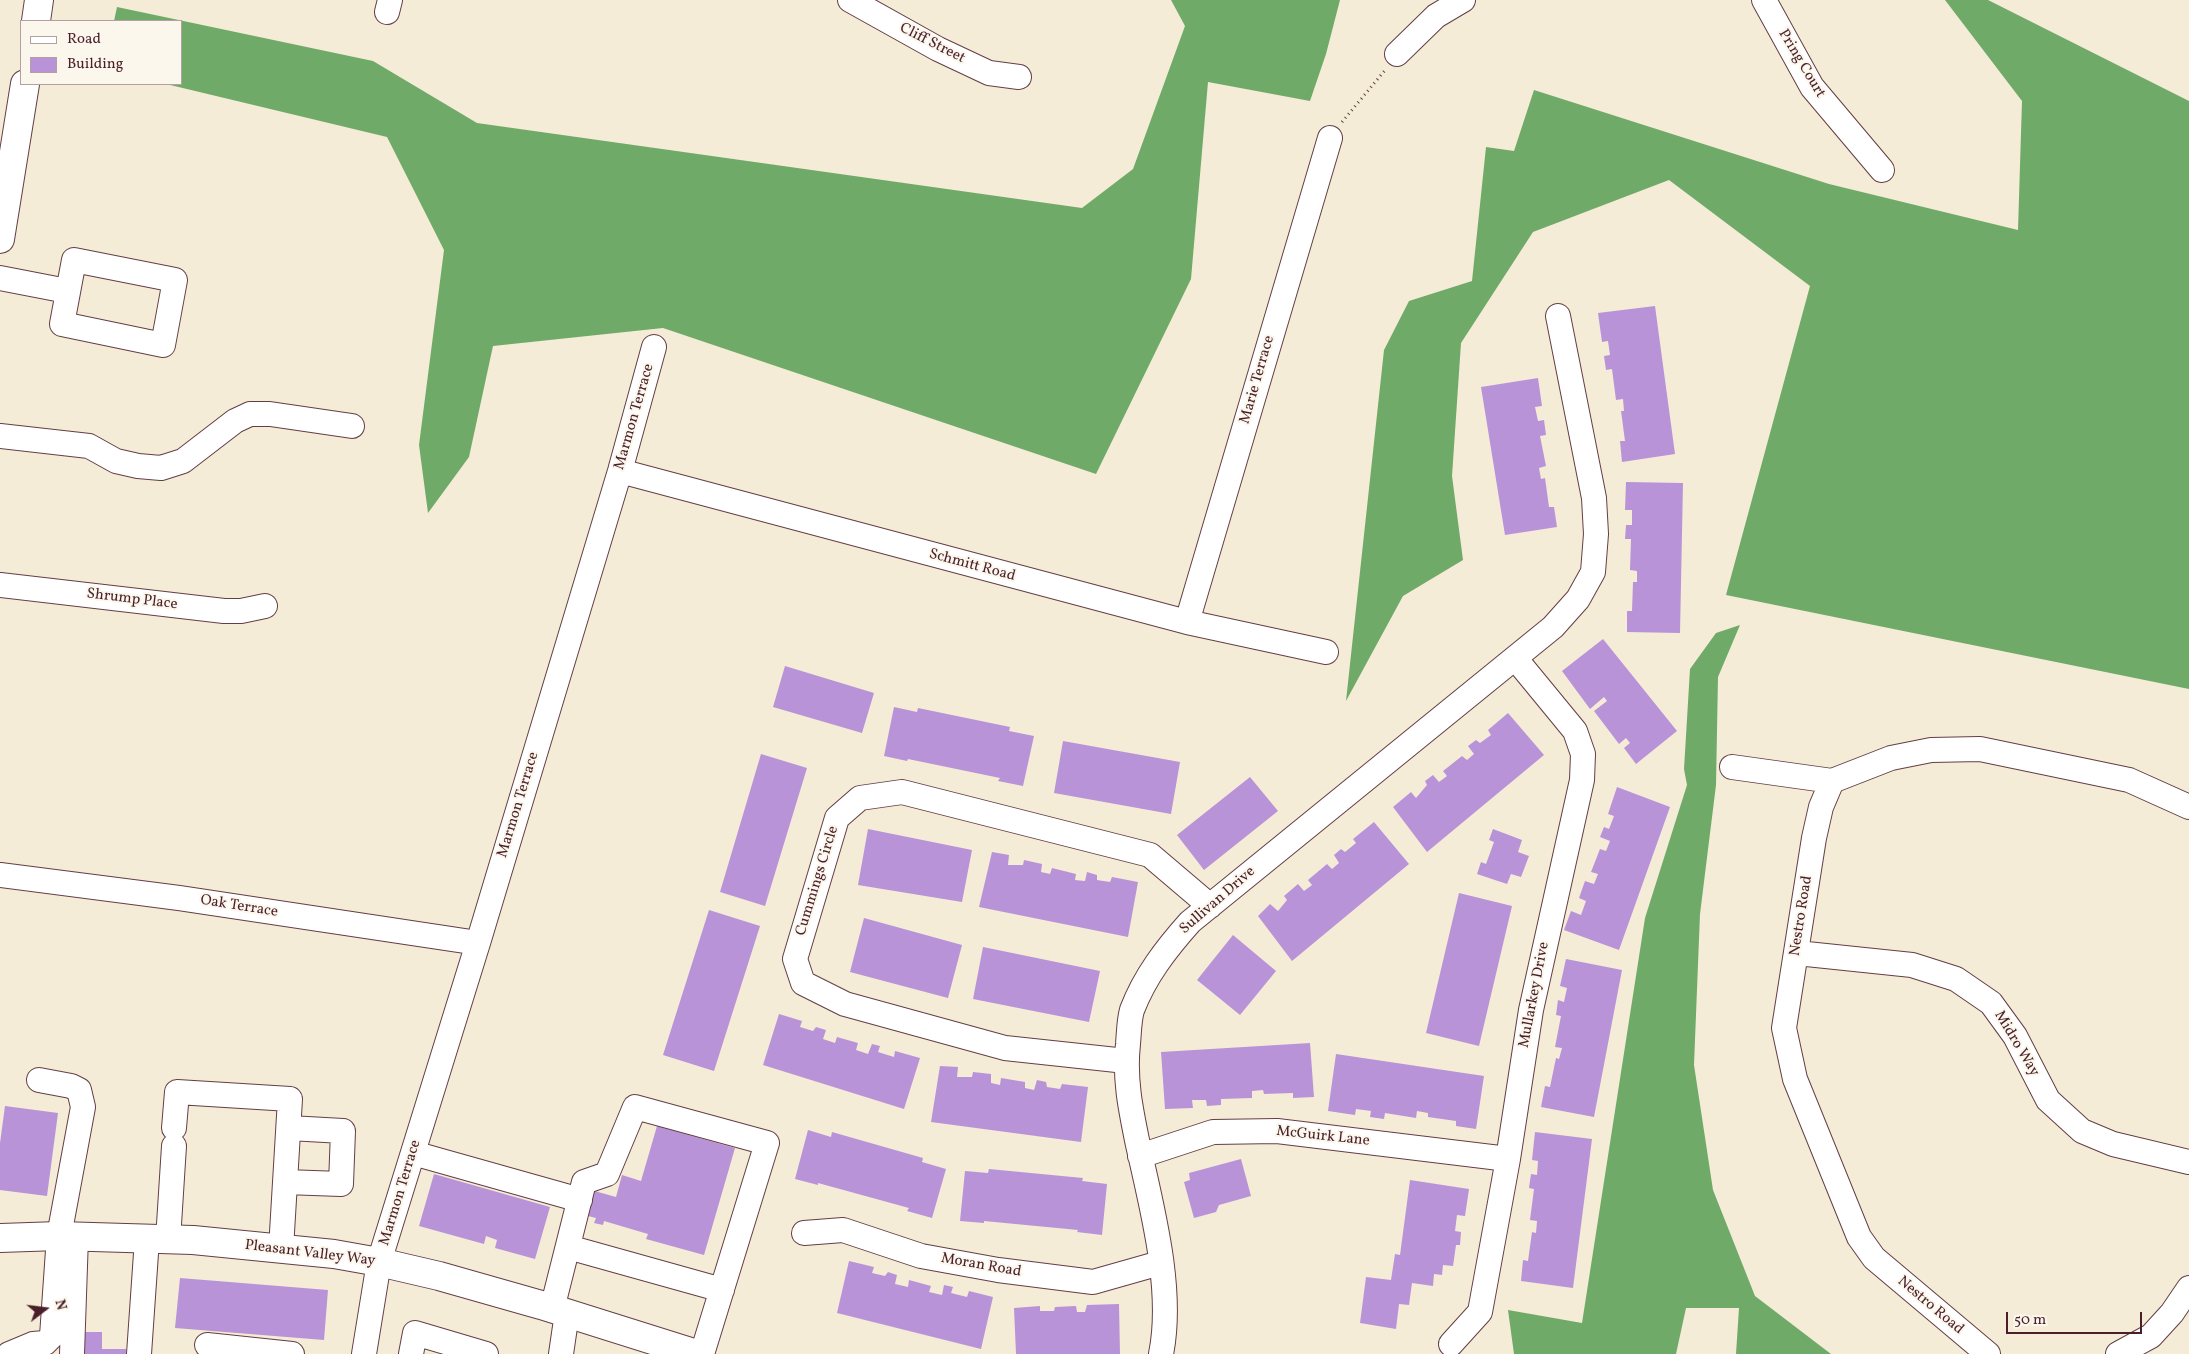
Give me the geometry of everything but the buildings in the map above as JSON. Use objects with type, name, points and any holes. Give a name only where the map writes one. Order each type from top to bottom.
[{"type":"main road","points":[[36,20],[39,0]]},
{"type":"main road","points":[[0,239],[7,152],[25,85]]},
{"type":"main road","name":"Pleasant Valley Way","points":[[0,1238],[68,1236],[157,1239],[334,1254],[439,1276],[560,1311],[697,1354]]},
{"type":"street","name":"Cliff Street","points":[[850,0],[938,50],[989,73],[1018,77]]},
{"type":"street","points":[[1397,54],[1436,16],[1463,0]]},
{"type":"street","name":"Pring Court","points":[[1764,0],[1812,87],[1882,170]]},
{"type":"street","name":"Marie Terrace","points":[[1187,622],[1330,138]]},
{"type":"street","points":[[74,260],[175,280],[163,345],[62,324],[66,291],[74,260]]},
{"type":"street","points":[[0,278],[66,291]]},
{"type":"street","points":[[1514,658],[1553,627],[1578,599],[1592,572],[1596,534],[1594,498],[1558,316]]},
{"type":"street","name":"Marmon Terrace","points":[[364,1354],[379,1262],[478,943],[620,471],[654,347]]},
{"type":"street","points":[[0,436],[89,446],[116,461],[138,466],[161,468],[183,461],[235,421],[250,414],[270,414],[352,426]]},
{"type":"street","name":"Schmitt Road","points":[[620,471],[1187,622],[1326,652]]},
{"type":"street","name":"Shrump Place","points":[[0,585],[224,611],[241,611],[264,606]]},
{"type":"street","name":"Sullivan Drive","points":[[1161,1354],[1165,1333],[1157,1234],[1128,1095],[1126,1061],[1132,1012],[1145,982],[1163,952],[1190,922],[1514,658]]},
{"type":"street","name":"Mullarkey Drive","points":[[1451,1344],[1480,1312],[1508,1159],[1530,1010],[1582,780],[1582,754],[1575,731],[1514,658]]},
{"type":"street","points":[[1732,767],[1832,781],[1891,758],[1931,750],[1980,749],[2129,780],[2189,807]]},
{"type":"street","name":"Nestro Road","points":[[1832,781],[1821,808],[1814,838],[1784,1028],[1795,1079],[1859,1237],[1874,1258],[1988,1354]]},
{"type":"street","name":"Cummings Circle","points":[[1126,1061],[1005,1048],[845,1004],[803,984],[795,959],[837,818],[860,798],[902,792],[1150,855],[1210,906]]},
{"type":"street","name":"Oak Terrace","points":[[0,876],[179,898],[478,943]]},
{"type":"street","name":"Midro Way","points":[[1797,954],[1912,966],[1956,979],[1991,1003],[2015,1036],[2048,1100],[2082,1131],[2113,1144],[2189,1162]]},
{"type":"street","points":[[8,1354],[33,1349],[45,1343],[52,1336],[68,1236],[83,1107],[79,1090],[72,1086],[39,1080]]},
{"type":"street","points":[[138,1354],[174,1137],[177,1092],[290,1099],[281,1249]]},
{"type":"street","points":[[561,1354],[560,1311],[568,1247],[584,1182],[607,1174],[635,1107],[767,1143],[702,1354]]},
{"type":"street","points":[[285,1182],[341,1184],[344,1131],[289,1128]]},
{"type":"street","name":"McGuirk Lane","points":[[1140,1156],[1213,1132],[1276,1131],[1508,1159]]},
{"type":"street","points":[[413,1153],[580,1200]]},
{"type":"street","name":"Moran Road","points":[[804,1234],[843,1230],[921,1256],[998,1270],[1093,1282],[1160,1263]]},
{"type":"street","points":[[68,1236],[72,1354]]},
{"type":"street","points":[[568,1247],[722,1290]]},
{"type":"street","points":[[2118,1354],[2151,1336],[2172,1313],[2189,1288]]},
{"type":"street","points":[[411,1354],[415,1333],[486,1354]]},
{"type":"street","points":[[207,1345],[292,1354]]},
{"type":"path","points":[[1330,138],[1397,54]]},
{"type":"green space","points":[[1171,0],[1340,0],[1326,54],[1310,101],[1208,82],[1191,279],[1096,474],[663,328],[493,346],[469,457],[428,513],[419,445],[444,250],[387,137],[170,85],[182,85],[182,21],[373,61],[477,123],[1082,208],[1133,169],[1185,26]]},
{"type":"green space","points":[[1945,0],[1988,0],[2189,101],[2189,689],[1726,595],[1810,286],[1669,180],[1533,232],[1461,343],[1452,476],[1463,560],[1403,596],[1346,701],[1384,350],[1409,301],[1472,281],[1486,147],[1514,151],[1534,90],[1829,184],[2018,230],[2022,101]]},
{"type":"green space","points":[[117,7],[179,20],[114,20]]},
{"type":"green space","points":[[1740,625],[1718,677],[1716,785],[1700,914],[1694,1065],[1713,1190],[1755,1296],[1831,1354],[1736,1354],[1739,1308],[1686,1308],[1676,1354],[1514,1354],[1508,1310],[1582,1323],[1645,918],[1687,785],[1684,769],[1690,669],[1716,633]]}]
